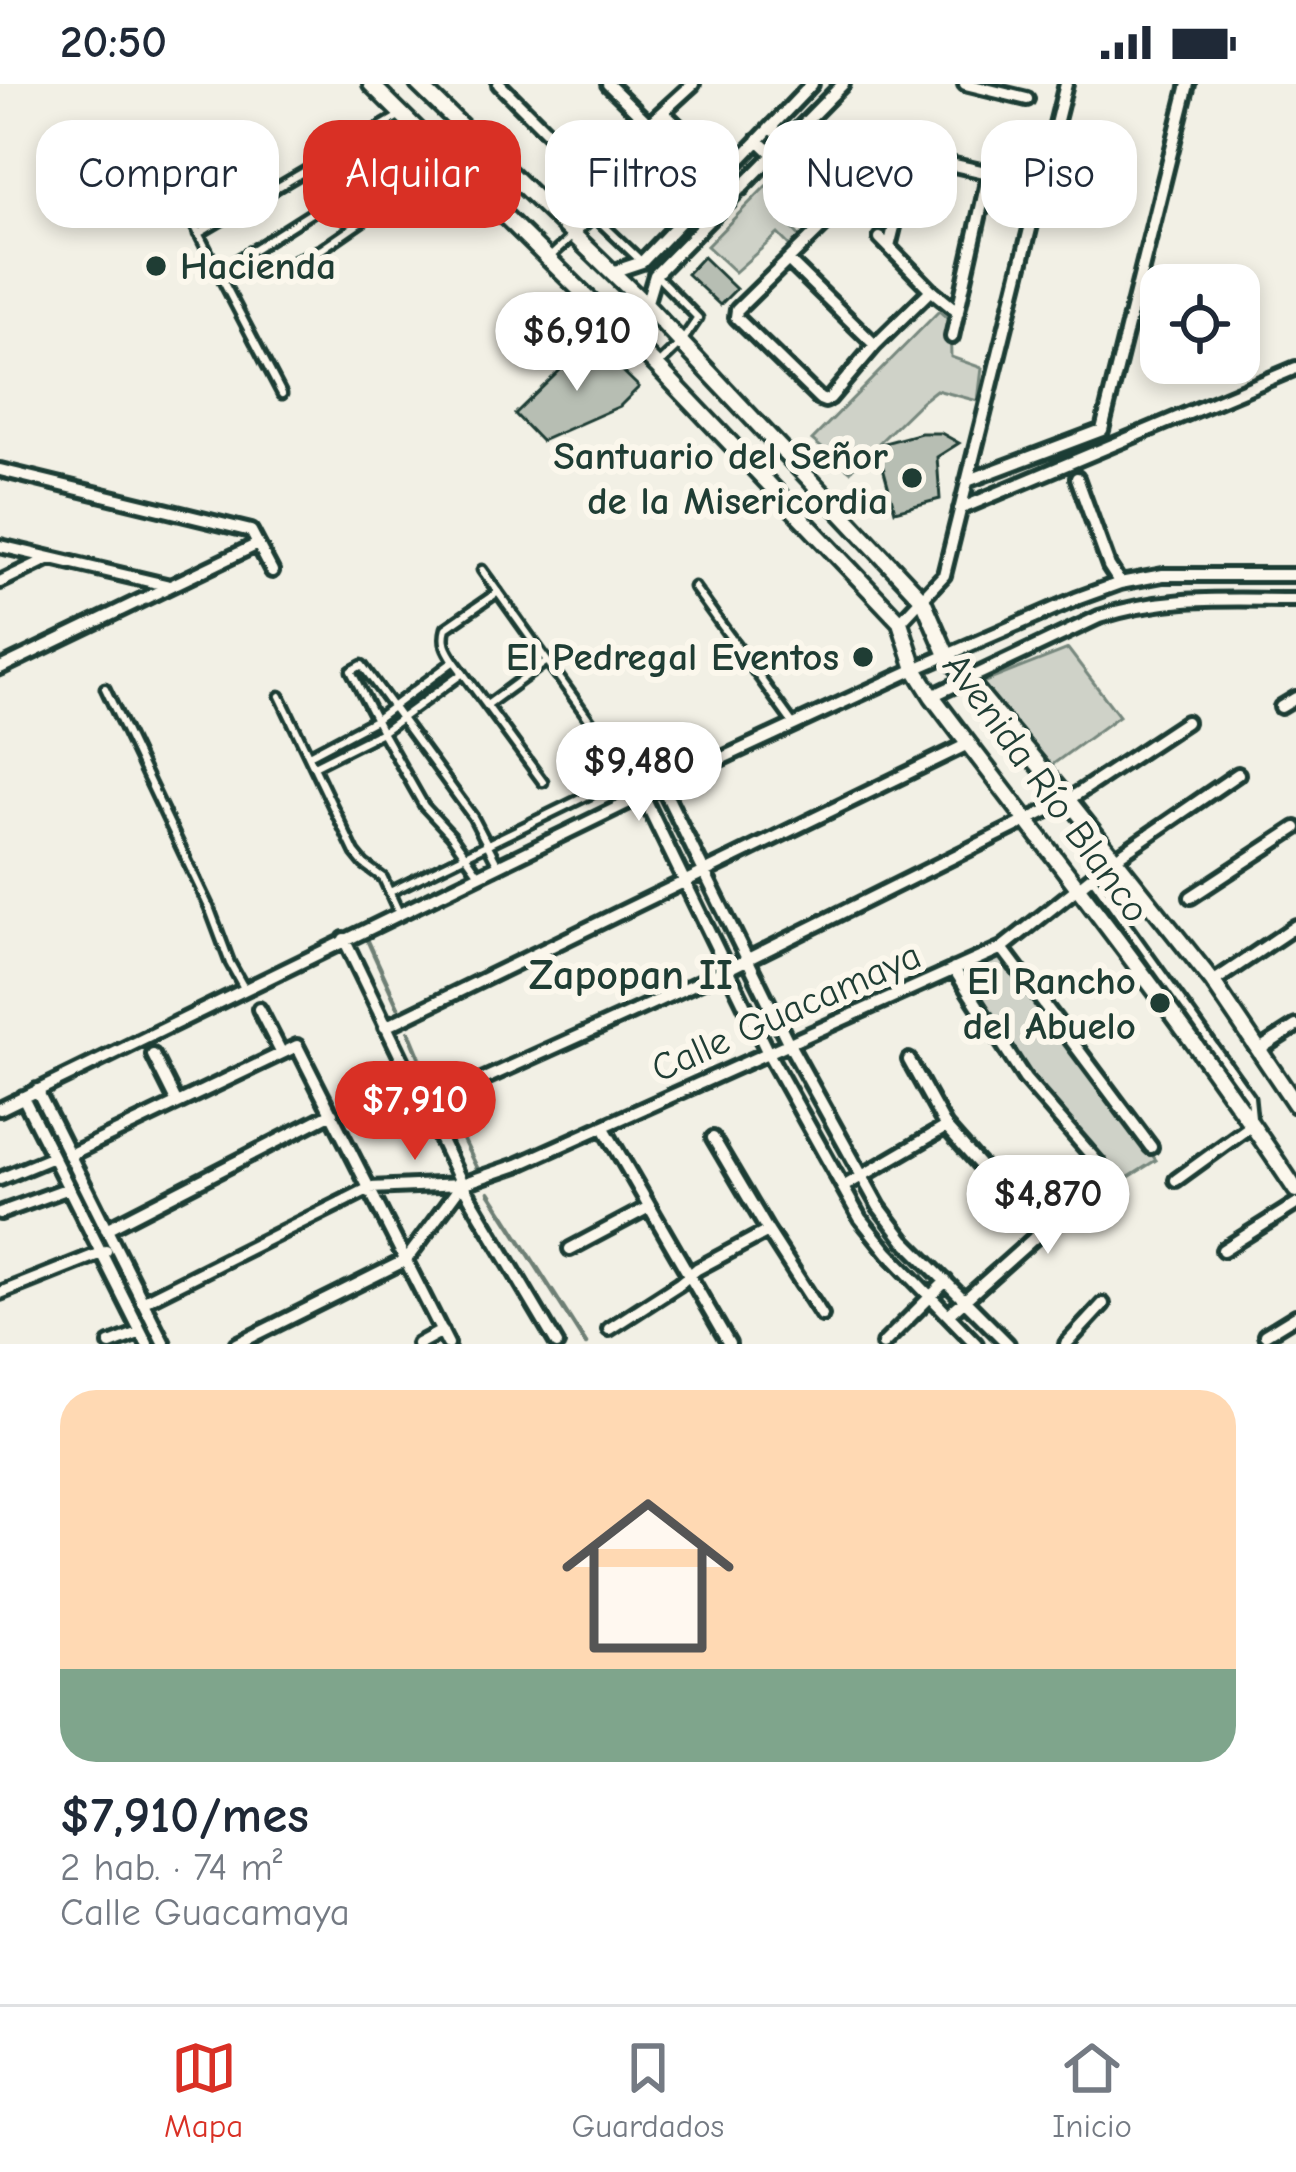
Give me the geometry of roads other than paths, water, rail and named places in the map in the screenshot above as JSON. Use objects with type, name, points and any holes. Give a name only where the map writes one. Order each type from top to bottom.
[{"type":"street","name":"Avenida Río Blanco","points":[[371,84],[657,366],[900,622],[915,669],[932,696],[1028,820],[1086,883],[1296,1190]]},
{"type":"street","name":"Avenida Río Blanco","points":[[418,84],[646,305],[923,600],[947,656],[1213,982],[1296,1105]]},
{"type":"street","points":[[499,84],[545,130]]},
{"type":"street","points":[[608,84],[643,120]]},
{"type":"street","points":[[654,120],[693,84]]},
{"type":"street","points":[[778,120],[812,84]]},
{"type":"street","points":[[965,84],[1010,89],[1027,100]]},
{"type":"street","points":[[900,622],[944,575],[1066,84]]},
{"type":"street","points":[[1109,447],[1102,430],[1188,84]]},
{"type":"street","points":[[809,120],[842,85]]},
{"type":"street","points":[[663,112],[671,120]]},
{"type":"street","points":[[739,160],[763,135]]},
{"type":"street","points":[[758,140],[763,145]]},
{"type":"street","points":[[739,191],[763,167]]},
{"type":"street","points":[[739,185],[742,188]]},
{"type":"street","points":[[952,338],[981,209]]},
{"type":"street","points":[[612,272],[641,262],[674,228]]},
{"type":"street","points":[[646,305],[655,275],[703,228]]},
{"type":"street","points":[[822,228],[736,313],[825,401],[932,290]]},
{"type":"street","points":[[888,228],[884,242],[958,312]]},
{"type":"street","points":[[789,260],[875,345]]},
{"type":"street","points":[[960,509],[1296,368]]},
{"type":"street","points":[[967,482],[1102,430]]},
{"type":"street","points":[[0,470],[251,531],[272,571]]},
{"type":"street","points":[[1077,478],[1109,566],[1120,583]]},
{"type":"street","points":[[0,668],[258,544]]},
{"type":"street","points":[[0,546],[170,586]]},
{"type":"street","points":[[0,582],[50,558]]},
{"type":"street","points":[[0,1109],[662,786],[1076,599],[1120,583],[1178,574],[1296,575]]},
{"type":"street","points":[[932,696],[1099,617],[1147,603],[1296,600]]},
{"type":"street","points":[[1281,707],[1296,698]]},
{"type":"street","points":[[424,1106],[728,969],[1028,820],[1186,722]]},
{"type":"street","points":[[385,1027],[968,744]]},
{"type":"street","name":"Calle Guacamaya","points":[[370,1188],[462,1184],[517,1166],[1002,948],[1114,859],[1238,774]]},
{"type":"street","points":[[662,786],[788,1044],[879,1207],[904,1240],[1008,1344]]},
{"type":"street","points":[[643,796],[769,1053],[843,1187],[873,1236],[976,1344]]},
{"type":"street","points":[[1191,897],[1296,828]]},
{"type":"street","points":[[1213,982],[1296,926]]},
{"type":"street","points":[[344,939],[462,1184],[557,1344]]},
{"type":"street","points":[[1002,948],[1151,1147]]},
{"type":"street","points":[[949,1315],[1100,1180],[1101,1171],[1025,1079],[954,969]]},
{"type":"street","points":[[259,1009],[281,1052]]},
{"type":"street","points":[[1259,1049],[1296,1026]]},
{"type":"street","points":[[69,1155],[297,1046],[448,1344]]},
{"type":"street","points":[[153,1055],[177,1103]]},
{"type":"street","points":[[909,1060],[946,1127],[1002,1190]]},
{"type":"street","points":[[37,1090],[164,1344]]},
{"type":"street","points":[[23,1097],[144,1338],[110,1344]]},
{"type":"street","points":[[106,1229],[332,1113]]},
{"type":"street","points":[[1176,1180],[1252,1125]]},
{"type":"street","points":[[843,1187],[946,1127]]},
{"type":"street","points":[[604,1128],[728,1344]]},
{"type":"street","points":[[713,1138],[822,1315]]},
{"type":"street","points":[[0,1179],[52,1156]]},
{"type":"street","points":[[237,1344],[406,1260],[462,1184]]},
{"type":"street","points":[[0,1213],[69,1188]]},
{"type":"street","points":[[142,1302],[370,1188]]},
{"type":"street","points":[[1223,1250],[1296,1204]]},
{"type":"street","points":[[570,1249],[649,1207]]},
{"type":"street","points":[[610,1329],[697,1269],[768,1231]]},
{"type":"street","points":[[0,1293],[115,1246]]},
{"type":"street","points":[[884,1344],[946,1281]]},
{"type":"street","points":[[1066,1344],[1103,1304]]},
{"type":"street","points":[[1265,1335],[1296,1316]]},
{"type":"street","points":[[418,1344],[442,1331]]},
{"type":"lane","points":[[198,234],[406,118]]},
{"type":"lane","points":[[549,258],[594,216],[641,262]]},
{"type":"lane","points":[[216,268],[231,264],[303,218]]},
{"type":"lane","points":[[195,228],[282,394]]},
{"type":"lane","points":[[231,264],[274,269],[322,249],[352,228]]},
{"type":"lane","points":[[655,275],[698,318],[657,366]]},
{"type":"lane","points":[[482,569],[601,736]]},
{"type":"lane","points":[[694,587],[794,725]]},
{"type":"lane","points":[[498,592],[446,628],[443,639],[543,782]]},
{"type":"lane","points":[[309,755],[376,719],[454,661]]},
{"type":"lane","points":[[487,705],[547,662]]},
{"type":"lane","points":[[479,874],[424,806],[351,671],[362,665],[394,707],[473,817],[498,865]]},
{"type":"lane","points":[[314,766],[382,732],[464,673]]},
{"type":"lane","points":[[105,688],[244,988]]},
{"type":"lane","points":[[280,695],[355,854],[383,878],[399,913]]},
{"type":"lane","points":[[390,892],[664,758]]},
{"type":"waterway","points":[[366,937],[398,1007]]},
{"type":"waterway","points":[[409,1032],[421,1061],[441,1088]]},
{"type":"waterway","points":[[454,1111],[477,1168]]},
{"type":"waterway","points":[[489,1192],[586,1344]]},
{"type":"place","name":"Hacienda","points":[[156,266]]},
{"type":"place","name":"Santuario del Señor de la Misericordia","points":[[912,478]]},
{"type":"place","name":"El Pedregal Eventos","points":[[863,657]]},
{"type":"place","name":"El Rancho del Abuelo","points":[[1160,1003]]},
{"type":"district","name":"Zapopan II","points":[[631,975]]}]
